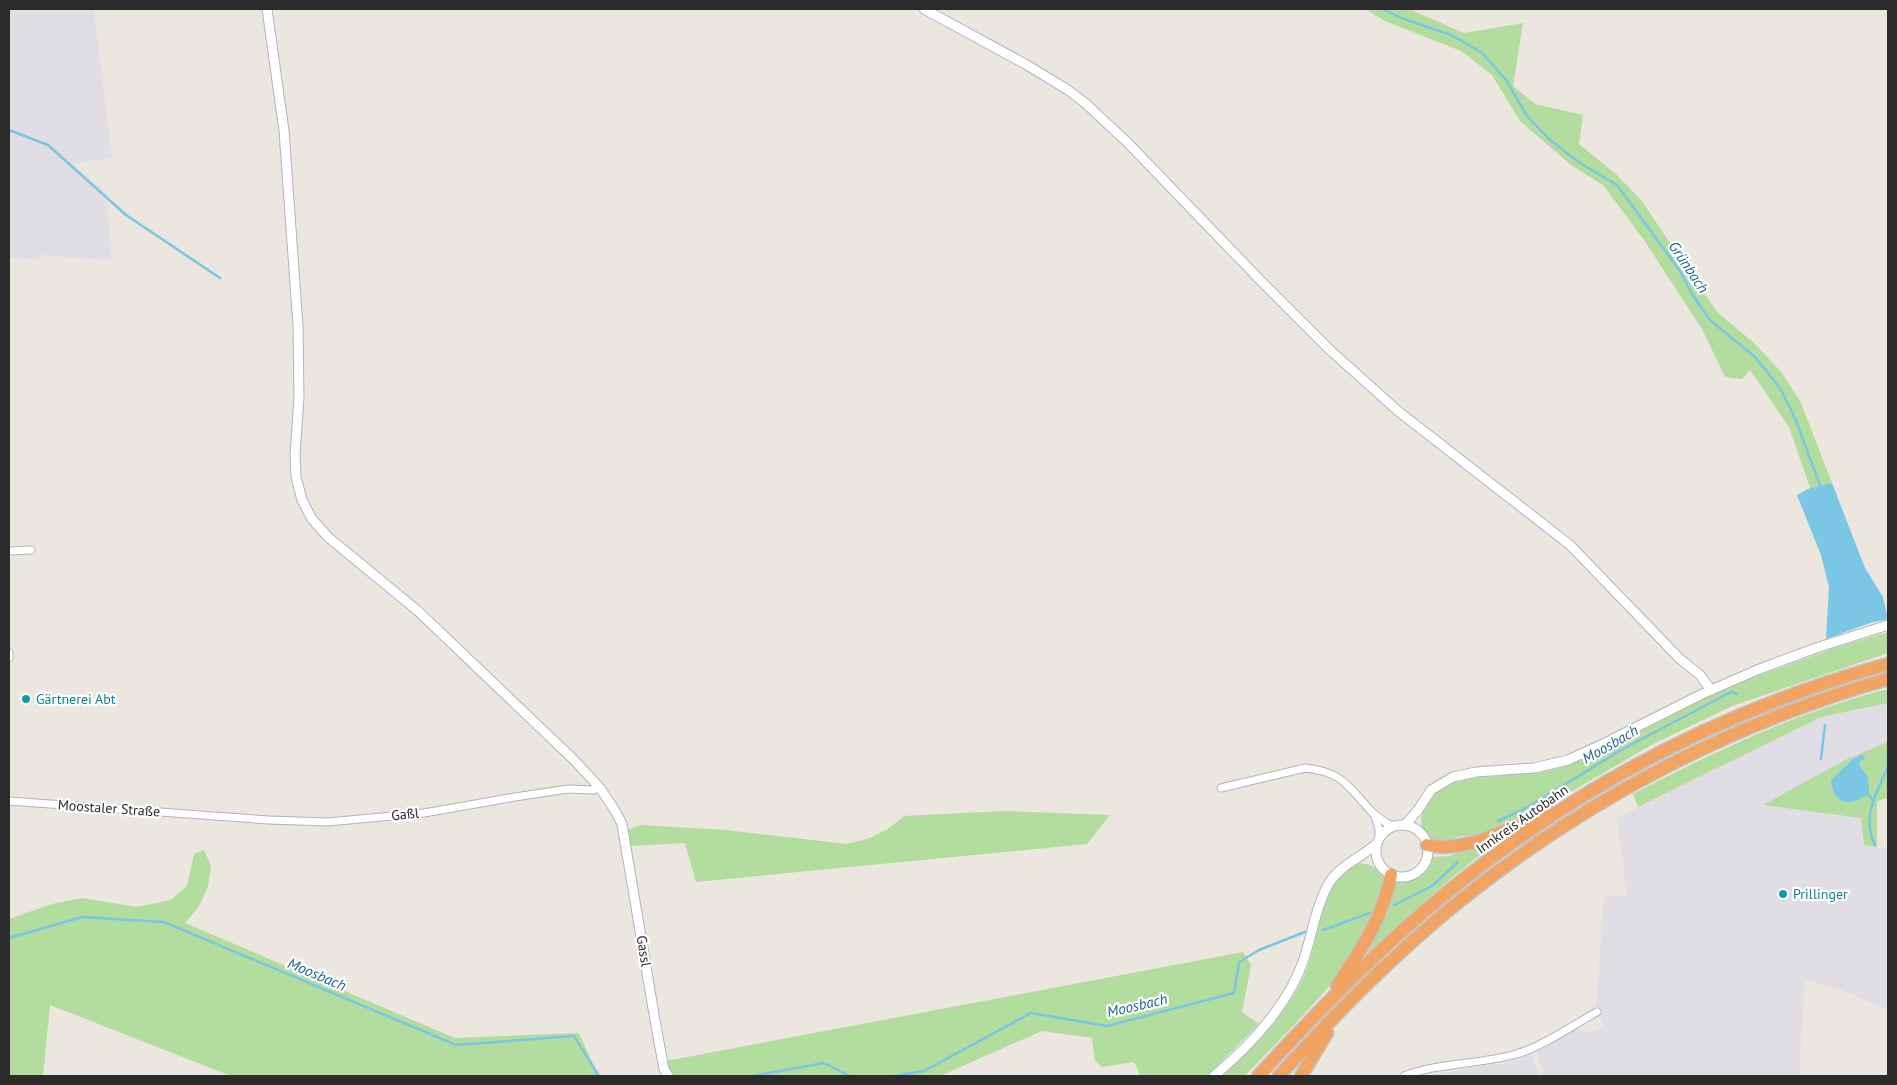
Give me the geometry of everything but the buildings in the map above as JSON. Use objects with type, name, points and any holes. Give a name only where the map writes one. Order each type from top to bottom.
[{"type":"highway","name":"Innkreis Autobahn","points":[[1258,1076],[1322,1008],[1402,931],[1500,851],[1567,806],[1649,758],[1738,716],[1799,692],[1888,664]]},
{"type":"highway","name":"Innkreis Autobahn","points":[[1279,1076],[1340,1011],[1413,941],[1460,900],[1561,827],[1633,783],[1705,746],[1804,706],[1888,679]]},
{"type":"highway","points":[[1428,845],[1445,847],[1487,838],[1567,806]]},
{"type":"highway","points":[[1322,1008],[1368,939],[1387,894],[1391,875]]},
{"type":"highway","points":[[1302,1076],[1340,1011]]},
{"type":"street","points":[[267,9],[284,131],[298,326],[298,397],[295,455],[296,477],[302,500],[312,519],[328,537],[418,611],[573,759],[600,788]]},
{"type":"street","points":[[924,9],[1034,69],[1085,103],[1128,142],[1330,350],[1398,410],[1570,545],[1679,658],[1700,675],[1711,690]]},
{"type":"street","points":[[9,551],[31,550]]},
{"type":"street","points":[[1405,825],[1432,790],[1453,777],[1476,772],[1534,768],[1568,760],[1711,690],[1757,670],[1816,648],[1888,625]]},
{"type":"street","points":[[9,653],[9,658]]},
{"type":"street","points":[[1221,788],[1298,769],[1316,769],[1328,772],[1347,783],[1374,814],[1392,826],[1405,825],[1419,831]]},
{"type":"street","name":"Gaßl","points":[[208,815],[328,822],[424,813],[515,796],[568,789],[593,790],[600,788]]},
{"type":"street","name":"Gassl","points":[[600,788],[622,824],[656,1026],[664,1069],[668,1076]]},
{"type":"street","name":"Moostaler Straße","points":[[9,801],[208,815]]},
{"type":"street","points":[[1374,814],[1379,829],[1375,854],[1377,861],[1383,870],[1391,875],[1406,877],[1420,870],[1427,858],[1428,845],[1419,831],[1418,810]]},
{"type":"street","points":[[1214,1076],[1258,1034],[1288,994],[1303,962],[1316,915],[1329,883],[1336,873],[1357,859],[1392,826]]},
{"type":"street","points":[[1357,859],[1377,861]]},
{"type":"street","points":[[1404,1076],[1442,1066],[1517,1054],[1532,1048],[1597,1012]]},
{"type":"shaded area","points":[[9,9],[94,9],[112,158],[72,163],[106,193],[112,260],[40,255],[39,260],[9,257]]},
{"type":"shaded area","points":[[1886,703],[1888,749],[1860,800],[1864,845],[1888,848],[1888,1010],[1844,991],[1805,979],[1799,1076],[1549,1076],[1543,1073],[1536,1051],[1573,1029],[1589,1033],[1604,1026],[1596,1007],[1604,897],[1627,895],[1617,818],[1821,717]]},
{"type":"shaded area","points":[[1531,1053],[1538,1076],[1422,1076],[1506,1063]]},
{"type":"green space","points":[[1365,9],[1409,9],[1464,33],[1523,23],[1513,86],[1535,104],[1583,115],[1579,144],[1617,175],[1641,200],[1717,312],[1754,343],[1782,373],[1801,403],[1832,483],[1810,488],[1789,427],[1750,370],[1742,379],[1725,377],[1702,329],[1644,240],[1603,185],[1571,165],[1520,121],[1492,75],[1461,51],[1385,21]]},
{"type":"green space","points":[[1888,632],[1888,653],[1732,706],[1653,744],[1540,810],[1492,833],[1456,837],[1444,845],[1432,843],[1422,831],[1421,818],[1425,805],[1439,790],[1457,779],[1543,772],[1572,764],[1724,688],[1835,648]]},
{"type":"green space","points":[[1888,689],[1888,703],[1821,717],[1638,807],[1633,794],[1726,748],[1822,709]]},
{"type":"green space","points":[[1888,742],[1888,798],[1877,801],[1877,847],[1864,845],[1861,818],[1763,805],[1845,760]]},
{"type":"green space","points":[[1006,811],[1110,815],[1087,844],[696,882],[685,843],[631,846],[627,830],[640,825],[725,830],[847,844],[870,838],[888,829],[904,816]]},
{"type":"green space","points":[[1492,840],[1495,843],[1449,880],[1362,958],[1395,880],[1417,876],[1425,868],[1431,857],[1450,856],[1465,848]]},
{"type":"green space","points":[[204,850],[211,866],[208,887],[198,908],[185,923],[455,1038],[579,1033],[598,1076],[231,1076],[50,1005],[43,1076],[9,1076],[9,919],[52,904],[82,898],[137,907],[171,900],[187,886],[194,854]]},
{"type":"green space","points":[[1361,863],[1374,867],[1382,874],[1384,883],[1383,893],[1374,915],[1350,959],[1306,1012],[1245,1076],[1220,1076],[1245,1055],[1269,1029],[1290,1000],[1306,971],[1329,894],[1344,872]]},
{"type":"green space","points":[[1243,952],[1251,965],[1242,1012],[1259,1024],[1207,1076],[1137,1076],[1140,1074],[1134,1062],[1102,1067],[1095,1061],[1092,1038],[1042,1031],[940,1076],[671,1076],[666,1061]]},
{"type":"water","points":[[1832,483],[1865,568],[1883,597],[1888,619],[1870,623],[1826,639],[1829,587],[1821,555],[1797,495],[1810,488]]},
{"type":"water","points":[[1864,755],[1865,759],[1860,761],[1859,765],[1868,777],[1869,793],[1856,801],[1844,802],[1835,795],[1831,780],[1852,760]]},
{"type":"waterway","name":"Grünbach","points":[[1383,9],[1401,18],[1451,35],[1481,52],[1506,80],[1527,116],[1549,139],[1580,163],[1617,185],[1680,271],[1692,294],[1710,320],[1755,357],[1780,388],[1795,418],[1821,488]]},
{"type":"waterway","points":[[9,130],[48,145],[126,215],[220,278]]},
{"type":"waterway","name":"Moosbach","points":[[1498,821],[1526,808],[1623,749],[1727,694],[1732,692],[1737,694]]},
{"type":"waterway","points":[[1821,759],[1825,725]]},
{"type":"waterway","name":"Grünbach","points":[[1875,845],[1871,834],[1870,814],[1875,795],[1888,766]]},
{"type":"waterway","points":[[1868,794],[1873,800]]},
{"type":"waterway","name":"Moosbach","points":[[1394,905],[1432,886],[1458,862]]},
{"type":"waterway","name":"Moosbach","points":[[1323,930],[1370,913]]},
{"type":"waterway","name":"Moosbach","points":[[9,938],[82,917],[164,922],[456,1045],[574,1036],[599,1076]]},
{"type":"waterway","name":"Moosbach","points":[[894,1076],[924,1071],[1031,1013],[1107,1026],[1234,993],[1239,962],[1259,950],[1305,932]]},
{"type":"waterway","name":"Moosbach","points":[[753,1076],[824,1063],[850,1076]]},
{"type":"place","name":"Gärtnerei Abt","points":[[26,699]]},
{"type":"place","name":"Prillinger","points":[[1783,894]]}]
